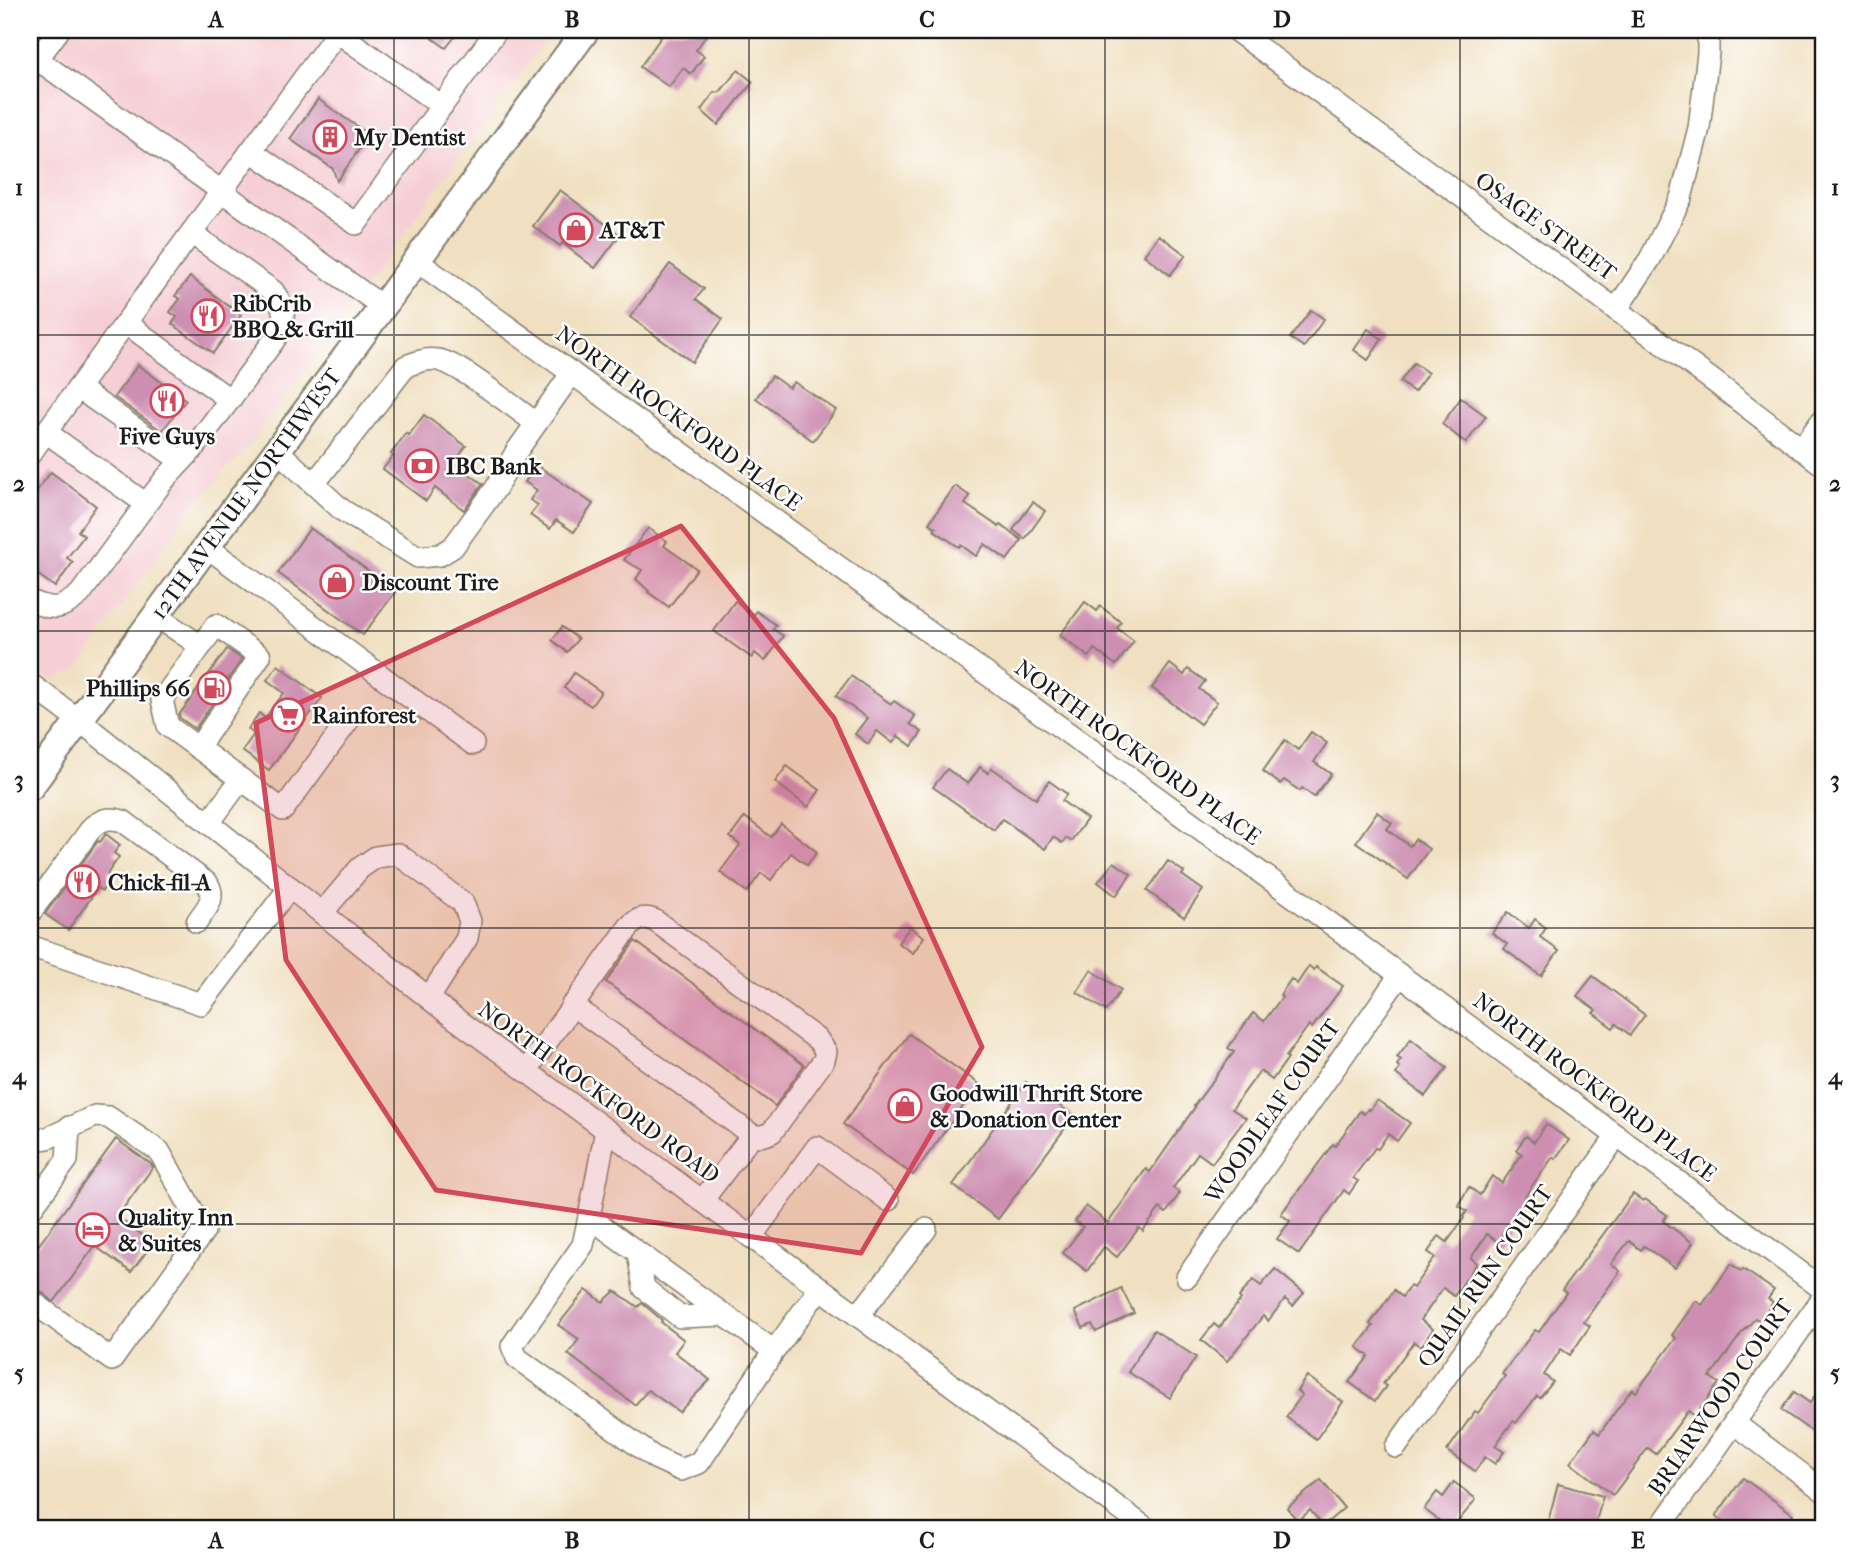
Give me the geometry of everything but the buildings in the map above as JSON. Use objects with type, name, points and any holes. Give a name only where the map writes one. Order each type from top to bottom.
[{"type":"main road","name":"12TH AVENUE NORTHWEST","points":[[30,788],[586,30]]},
{"type":"street","points":[[59,30],[33,64],[222,191],[383,307]]},
{"type":"street","points":[[251,151],[356,224],[497,30]]},
{"type":"street","name":"OSAGE STREET","points":[[1236,30],[1713,380],[1824,466]]},
{"type":"street","points":[[1616,310],[1650,260],[1681,198],[1699,128],[1708,53],[1708,30]]},
{"type":"street","points":[[30,454],[338,31],[442,106]]},
{"type":"street","points":[[30,601],[51,608],[66,606],[80,594],[146,504],[193,449],[275,340],[284,320],[283,304],[273,291],[191,233]]},
{"type":"street","name":"NORTH ROCKFORD PLACE","points":[[417,261],[1400,975],[1824,1290]]},
{"type":"street","points":[[126,323],[229,400]]},
{"type":"street","points":[[314,484],[406,366],[424,359],[441,360],[462,371],[536,423]]},
{"type":"street","points":[[278,451],[342,510],[418,556],[440,555],[453,548],[572,373]]},
{"type":"street","points":[[78,388],[181,461]]},
{"type":"street","points":[[1801,449],[1824,418]]},
{"type":"street","points":[[46,432],[146,504]]},
{"type":"street","points":[[207,547],[473,744]]},
{"type":"street","points":[[156,616],[201,646]]},
{"type":"street","points":[[198,748],[260,656],[216,625],[162,700],[167,726],[283,810],[348,721]]},
{"type":"street","name":"NORTH ROCKFORD ROAD","points":[[30,684],[429,998],[1147,1529]]},
{"type":"street","points":[[209,823],[241,779]]},
{"type":"street","points":[[30,913],[93,826],[106,818],[112,818],[123,821],[208,884],[212,899],[197,922]]},
{"type":"street","points":[[322,913],[360,868],[376,857],[398,854],[463,902],[470,920],[467,938],[429,998]]},
{"type":"street","points":[[30,946],[201,1004],[290,887]]},
{"type":"street","points":[[526,1071],[572,1005],[629,927],[637,919],[646,917],[654,920],[807,1032],[823,1045],[826,1052],[824,1060],[772,1132],[758,1137],[572,1005]]},
{"type":"street","name":"WOODLEAF COURT","points":[[1186,1277],[1400,975]]},
{"type":"street","points":[[30,1140],[48,1138],[95,1116],[108,1117],[159,1151],[204,1231],[113,1360],[30,1300]]},
{"type":"street","points":[[30,1210],[67,1160],[69,1127]]},
{"type":"street","points":[[606,1130],[583,1245],[512,1346],[517,1358],[655,1458],[681,1470],[699,1462],[820,1288]]},
{"type":"street","points":[[702,1201],[752,1135]]},
{"type":"street","name":"QUAIL RUN COURT","points":[[1396,1447],[1618,1136]]},
{"type":"street","points":[[751,1237],[817,1147],[888,1200]]},
{"type":"street","points":[[589,1217],[774,1351]]},
{"type":"street","points":[[858,1316],[926,1229]]},
{"type":"street","name":"BRIARWOOD COURT","points":[[1659,1529],[1824,1296]]},
{"type":"street","points":[[1734,1423],[1824,1492]]},
{"type":"highlighted area","points":[[681,526],[834,718],[982,1047],[861,1253],[436,1190],[286,960],[256,723]]},
{"type":"shaded area","points":[[30,30],[553,30],[250,444],[190,509],[77,670],[53,679],[38,676],[30,669]]},
{"type":"place","name":"My Dentist","points":[[330,137]]},
{"type":"place","name":"AT&T","points":[[576,230]]},
{"type":"place","name":"RibCrib BBQ & Grill","points":[[208,316]]},
{"type":"place","name":"Five Guys","points":[[167,401]]},
{"type":"place","name":"IBC Bank","points":[[422,466]]},
{"type":"place","name":"Discount Tire","points":[[337,582]]},
{"type":"place","name":"Phillips 66","points":[[214,688]]},
{"type":"place","name":"Rainforest","points":[[288,715]]},
{"type":"place","name":"Chick-fil-A","points":[[83,882]]},
{"type":"place","name":"Goodwill Thrift Store & Donation Center","points":[[905,1106]]},
{"type":"place","name":"Quality Inn & Suites","points":[[93,1230]]}]
